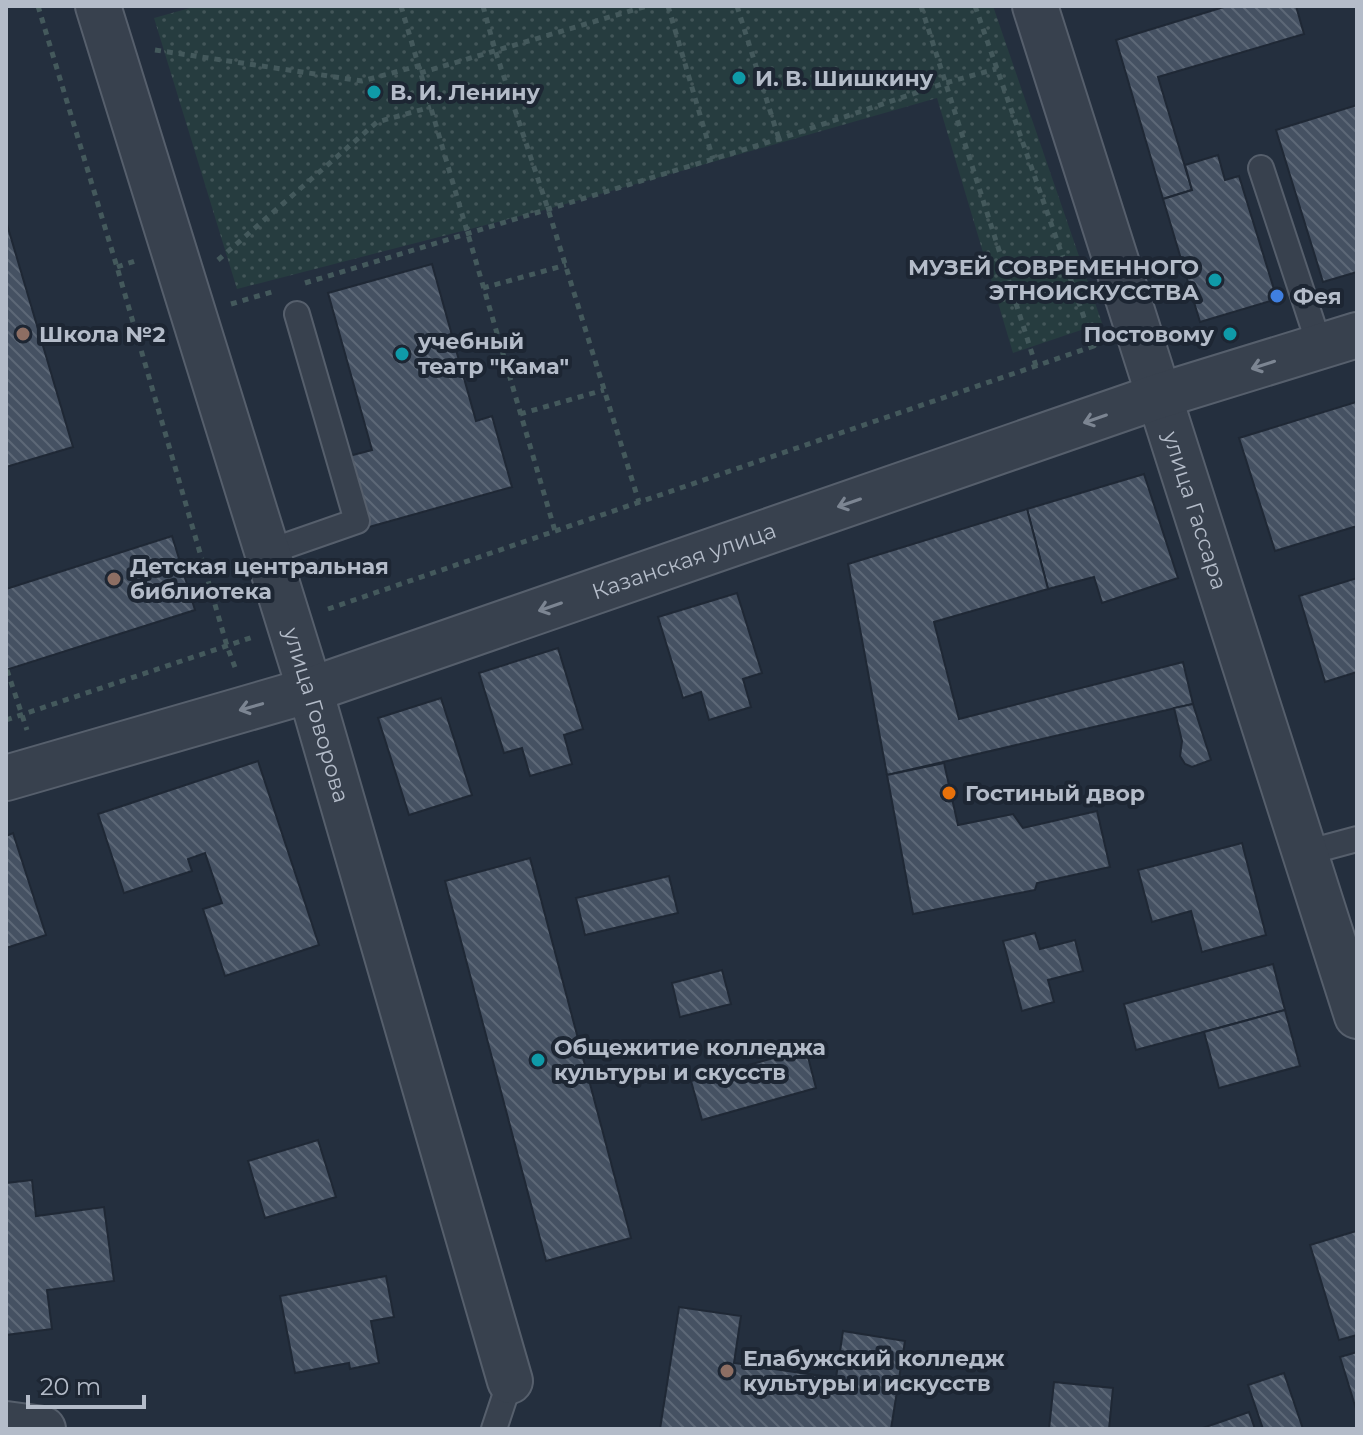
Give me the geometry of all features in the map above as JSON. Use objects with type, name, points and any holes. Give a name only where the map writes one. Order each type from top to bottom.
[{"type":"street","name":"улица Говорова","points":[[98,6],[310,690],[510,1381]]},
{"type":"street","name":"улица Гассара","points":[[1035,6],[1357,1016]]},
{"type":"street","name":"Казанская улица","points":[[6,778],[310,690],[1159,396],[1339,341]]},
{"type":"street","points":[[6,1424],[43,1429]]},
{"type":"lane","points":[[1261,168],[1339,341]]},
{"type":"lane","points":[[268,552],[357,521],[297,314]]},
{"type":"lane","points":[[1305,853],[1357,839]]},
{"type":"lane","points":[[494,1429],[510,1381]]},
{"type":"path","points":[[38,6],[227,646],[251,707]]},
{"type":"path","points":[[401,6],[555,531]]},
{"type":"path","points":[[483,6],[639,502]]},
{"type":"path","points":[[142,48],[362,81],[495,50],[647,6]]},
{"type":"path","points":[[668,6],[713,159]]},
{"type":"path","points":[[737,6],[779,139]]},
{"type":"path","points":[[921,6],[1036,366]]},
{"type":"path","points":[[326,610],[1094,346],[975,6]]},
{"type":"path","points":[[292,287],[779,139],[996,69]]},
{"type":"path","points":[[208,268],[377,122],[431,107]]},
{"type":"path","points":[[483,288],[566,265]]},
{"type":"path","points":[[1016,303],[1072,284]]},
{"type":"path","points":[[520,414],[604,390]]},
{"type":"path","points":[[6,720],[258,635]]},
{"type":"path","points":[[7,670],[15,692]]},
{"type":"green space","points":[[197,6],[993,6],[1102,323],[1013,353],[937,98],[548,209],[237,289],[154,18]]},
{"type":"building","points":[[1227,6],[1296,6],[1304,34],[1158,77],[1192,190],[1163,199],[1116,40]]},
{"type":"building","points":[[1357,105],[1357,272],[1323,282],[1276,130]]},
{"type":"building","points":[[1218,155],[1225,180],[1239,176],[1277,299],[1200,322],[1163,199],[1192,190],[1185,165]]},
{"type":"building","name":"Школа №2","points":[[6,221],[73,447],[6,467]]},
{"type":"building","name":"учебный театр \"Кама\"","points":[[432,264],[476,421],[492,416],[512,487],[369,527],[349,456],[372,450],[328,293]]},
{"type":"building","points":[[1356,402],[1357,526],[1275,551],[1239,438]]},
{"type":"building","points":[[1144,474],[1178,578],[1102,603],[1094,577],[1048,589],[1027,509]]},
{"type":"building","points":[[1027,509],[1048,589],[934,622],[959,719],[1183,662],[1193,704],[887,775],[848,564]]},
{"type":"building","points":[[172,536],[195,610],[6,670],[6,589]]},
{"type":"building","points":[[1357,578],[1357,672],[1325,682],[1299,596]]},
{"type":"building","points":[[737,593],[762,673],[743,679],[751,707],[709,720],[701,692],[683,698],[658,617]]},
{"type":"building","points":[[558,648],[583,729],[564,735],[572,764],[530,776],[522,748],[504,753],[479,673]]},
{"type":"building","points":[[441,698],[472,795],[409,815],[378,718]]},
{"type":"building","points":[[1193,704],[1211,760],[1192,767],[1185,764],[1180,756],[1182,741],[1174,708]]},
{"type":"building","points":[[258,761],[319,945],[225,976],[203,909],[222,903],[205,853],[188,859],[192,871],[124,893],[98,814]]},
{"type":"building","points":[[944,763],[958,825],[1013,814],[1023,828],[1097,811],[1110,867],[1037,883],[1035,890],[913,914],[887,775]]},
{"type":"building","points":[[13,833],[46,935],[6,948],[6,836]]},
{"type":"building","points":[[1242,843],[1266,935],[1202,952],[1191,911],[1152,922],[1138,870]]},
{"type":"building","name":"Общежитие колледжа культуры и скусств","points":[[530,858],[631,1238],[546,1261],[445,881]]},
{"type":"building","points":[[669,876],[678,913],[585,935],[576,898]]},
{"type":"building","points":[[1035,933],[1040,949],[1075,940],[1083,971],[1048,980],[1054,1002],[1022,1011],[1003,941]]},
{"type":"building","points":[[1273,964],[1285,1010],[1136,1050],[1124,1004]]},
{"type":"building","points":[[722,970],[731,1004],[680,1017],[672,983]]},
{"type":"building","points":[[1285,1010],[1300,1066],[1219,1088],[1204,1032]]},
{"type":"building","points":[[806,1049],[816,1088],[702,1120],[691,1081]]},
{"type":"building","points":[[318,1140],[336,1197],[265,1218],[248,1161]]},
{"type":"building","points":[[32,1180],[36,1216],[104,1207],[114,1281],[47,1290],[52,1329],[6,1335],[6,1183]]},
{"type":"building","points":[[1356,1231],[1357,1335],[1339,1340],[1310,1245]]},
{"type":"building","points":[[386,1276],[394,1317],[371,1321],[379,1363],[350,1369],[349,1363],[295,1373],[280,1296]]},
{"type":"building","name":"Елабужский колледж культуры и искусств","points":[[679,1307],[741,1316],[734,1363],[836,1378],[843,1331],[905,1341],[891,1429],[660,1429]]},
{"type":"building","points":[[1357,1352],[1357,1412],[1340,1357]]},
{"type":"building","points":[[1284,1373],[1303,1429],[1263,1429],[1248,1385]]},
{"type":"building","points":[[1054,1382],[1113,1388],[1109,1429],[1049,1429]]},
{"type":"building","points":[[1249,1412],[1255,1429],[1200,1429]]},
{"type":"place","name":"И. В. Шишкину","points":[[739,78]]},
{"type":"place","name":"В. И. Ленину","points":[[374,92]]},
{"type":"place","name":"МУЗЕЙ СОВРЕМЕННОГО ЭТНОИСКУССТВА","points":[[1215,280]]},
{"type":"place","name":"Фея","points":[[1277,296]]},
{"type":"place","name":"Школа №2","points":[[23,334]]},
{"type":"place","name":"Постовому","points":[[1230,334]]},
{"type":"place","name":"учебный театр \"Кама\"","points":[[402,354]]},
{"type":"place","name":"Детская центральная библиотека","points":[[114,579]]},
{"type":"place","name":"Гостиный двор","points":[[949,793]]},
{"type":"place","name":"Общежитие колледжа культуры и скусств","points":[[538,1060]]},
{"type":"place","name":"Елабужский колледж культуры и искусств","points":[[727,1371]]}]
